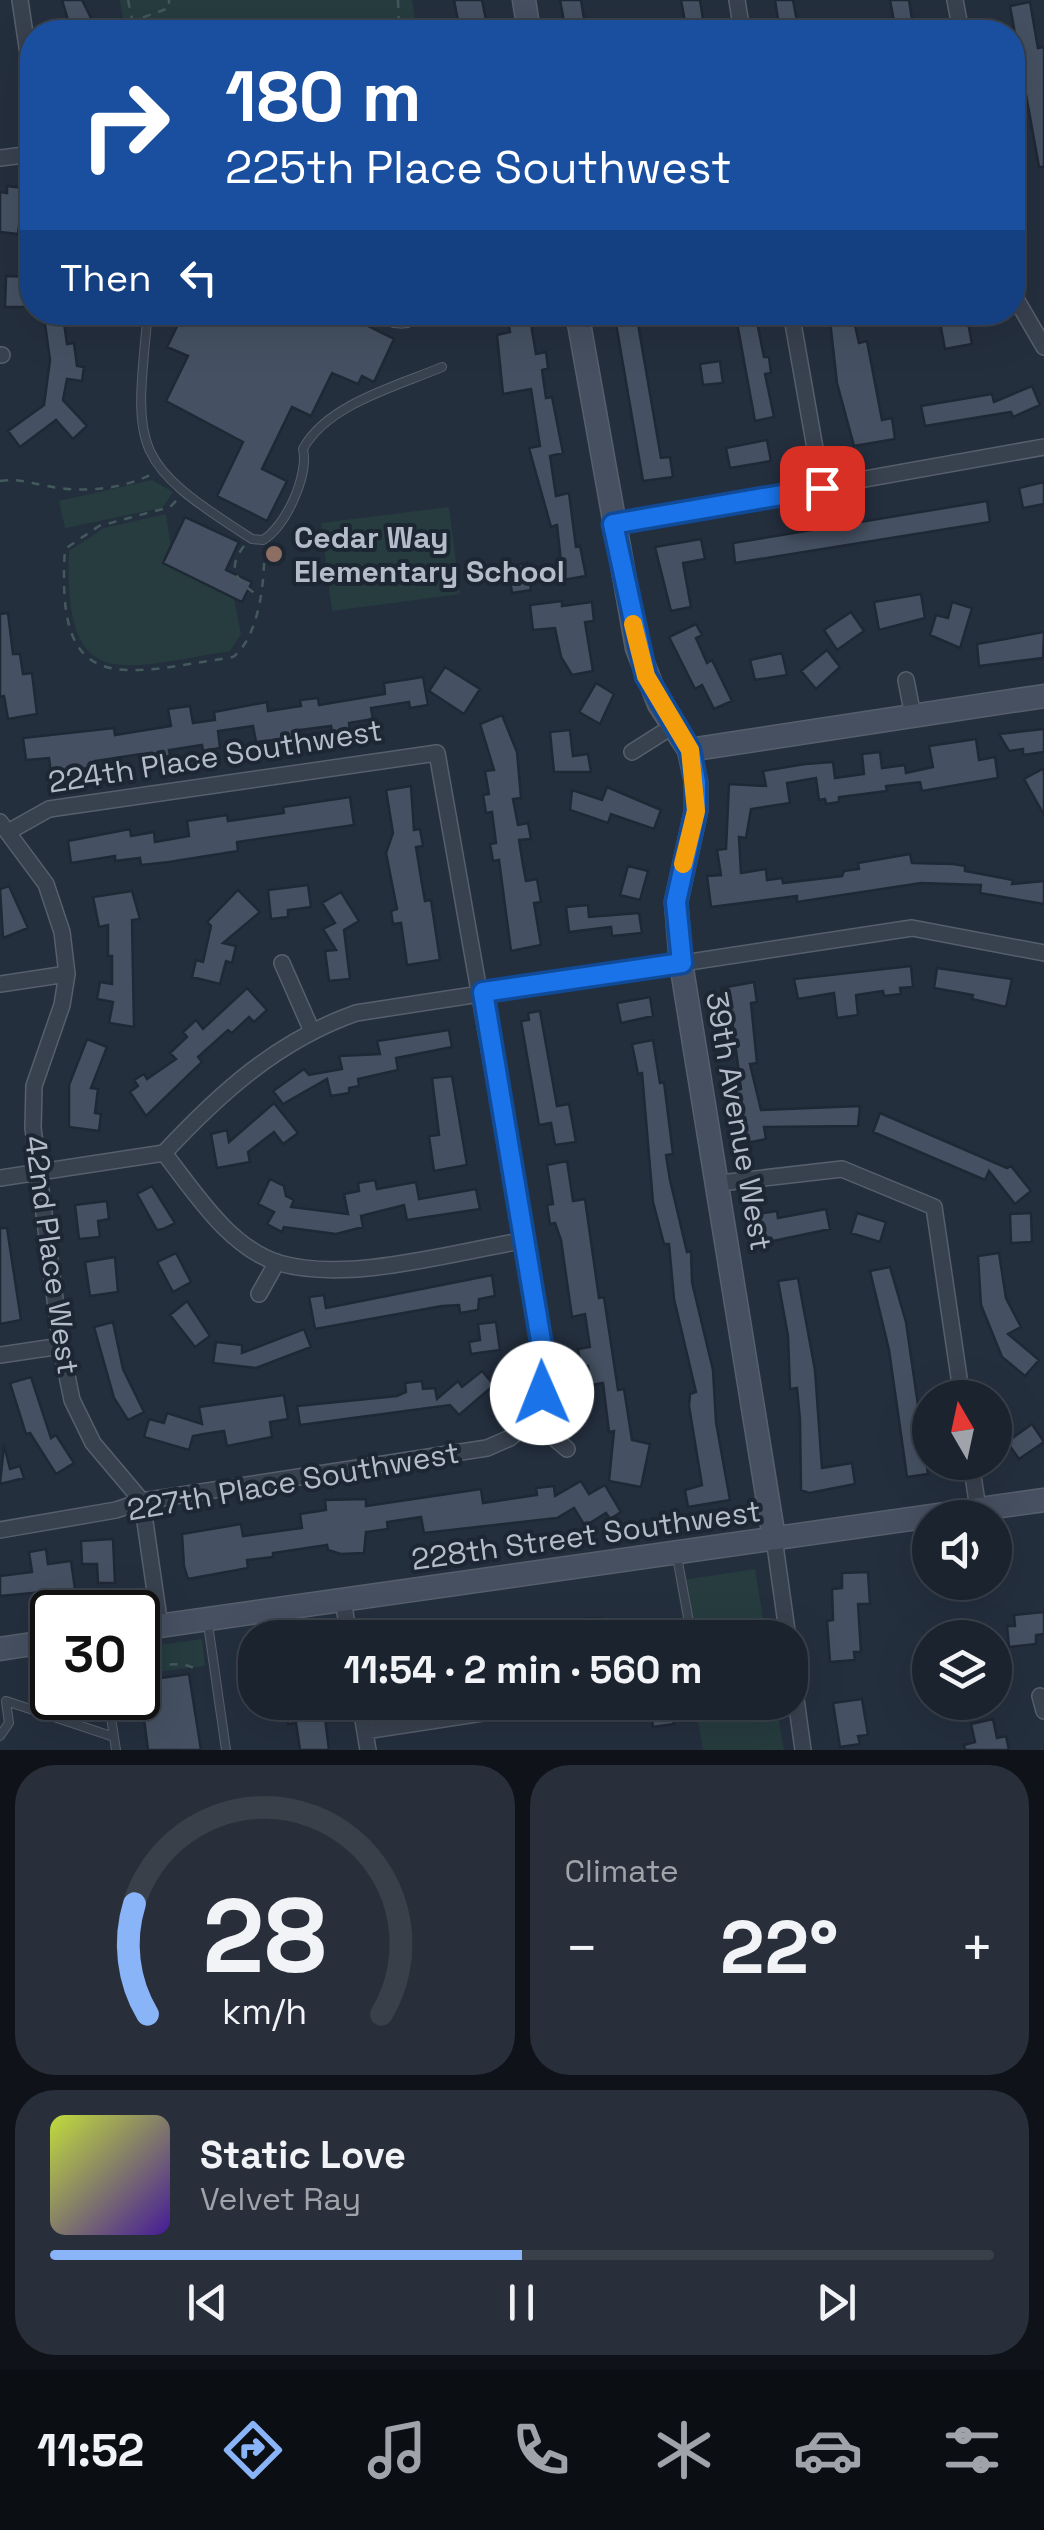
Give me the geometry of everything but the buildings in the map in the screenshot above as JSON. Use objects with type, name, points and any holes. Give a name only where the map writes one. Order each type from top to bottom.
[{"type":"street","points":[[1025,314],[1044,347]]},
{"type":"street","name":"39th Avenue West","points":[[579,325],[636,648],[659,704],[690,750],[696,811],[676,902],[682,963],[774,1538]]},
{"type":"street","points":[[793,325],[822,488]]},
{"type":"street","points":[[613,524],[1044,447]]},
{"type":"street","points":[[906,680],[912,716]]},
{"type":"street","points":[[690,750],[1044,696]]},
{"type":"street","points":[[632,752],[673,726]]},
{"type":"street","name":"224th Place Southwest","points":[[4,828],[49,809],[437,753],[483,992]]},
{"type":"street","name":"42nd Place West","points":[[4,828],[46,884],[62,932],[67,974],[62,1005],[34,1086],[36,1173],[72,1400],[93,1443],[142,1501]]},
{"type":"street","points":[[0,1178],[164,1153],[232,1086],[310,1029],[356,1013],[912,928],[1044,952]]},
{"type":"street","points":[[282,962],[310,1029]]},
{"type":"street","points":[[0,984],[67,974]]},
{"type":"street","points":[[483,992],[545,1365],[542,1393],[532,1419],[567,1449]]},
{"type":"street","points":[[164,1153],[216,1218],[277,1262],[322,1268],[374,1266],[522,1241]]},
{"type":"street","points":[[720,1182],[842,1168],[934,1207],[959,1380]]},
{"type":"street","points":[[259,1294],[277,1262]]},
{"type":"street","points":[[0,1356],[62,1346]]},
{"type":"street","name":"227th Place Southwest","points":[[0,1530],[116,1510],[142,1501],[486,1448],[510,1438],[532,1419]]},
{"type":"street","name":"228th Street Southwest","points":[[1012,1504],[1044,1500]]},
{"type":"street","points":[[142,1501],[146,1590]]},
{"type":"street","name":"228th Street Southwest","points":[[160,1626],[912,1518]]},
{"type":"street","points":[[774,1538],[785,1620]]},
{"type":"street","points":[[343,1599],[347,1620]]},
{"type":"street","points":[[0,1649],[30,1644]]},
{"type":"street","points":[[363,1720],[368,1750]]},
{"type":"street","points":[[365,1732],[441,1720]]},
{"type":"street","points":[[799,1720],[803,1750]]},
{"type":"lane","points":[[147,325],[139,396],[144,437],[158,470],[252,540],[263,540],[278,526],[307,465],[303,449],[311,435],[348,409],[442,367]]},
{"type":"lane","points":[[675,1553],[688,1620]]},
{"type":"lane","points":[[207,1619],[226,1750]]},
{"type":"lane","points":[[0,1736],[8,1723],[6,1701],[114,1737]]},
{"type":"lane","points":[[111,1720],[116,1750]]},
{"type":"path","points":[[138,20],[162,13],[169,8],[168,0]]},
{"type":"path","points":[[0,481],[15,478],[62,488],[98,489],[158,470]]},
{"type":"path","points":[[184,493],[170,508],[99,526],[65,549],[61,592],[79,652],[112,671],[138,672],[232,657],[254,628],[258,595],[266,581],[263,540]]},
{"type":"path","points":[[252,540],[234,559],[234,573],[240,583],[258,595]]},
{"type":"path","points":[[160,1666],[174,1664],[194,1669]]},
{"type":"green space","points":[[120,0],[412,0],[415,20],[123,20]]},
{"type":"green space","points":[[152,480],[173,492],[162,508],[65,528],[59,501]]},
{"type":"green space","points":[[449,507],[460,594],[332,611],[321,523]]},
{"type":"green space","points":[[166,514],[171,547],[228,569],[241,634],[230,651],[157,663],[106,662],[88,651],[76,630],[70,597],[69,551],[104,528]]},
{"type":"green space","points":[[755,1569],[763,1620],[682,1620],[676,1581]]},
{"type":"green space","points":[[202,1639],[205,1666],[160,1671],[160,1645]]},
{"type":"green space","points":[[698,1720],[779,1720],[784,1750],[703,1750]]},
{"type":"slow traffic","points":[[633,624],[646,676],[659,704],[690,750],[696,811],[683,864]]},
{"type":"place","name":"Cedar Way Elementary School","points":[[274,554]]},
{"type":"route","points":[[542,1393],[545,1365],[483,992],[682,963],[676,902],[696,811],[690,750],[659,704],[636,648],[613,524],[822,488]]}]
